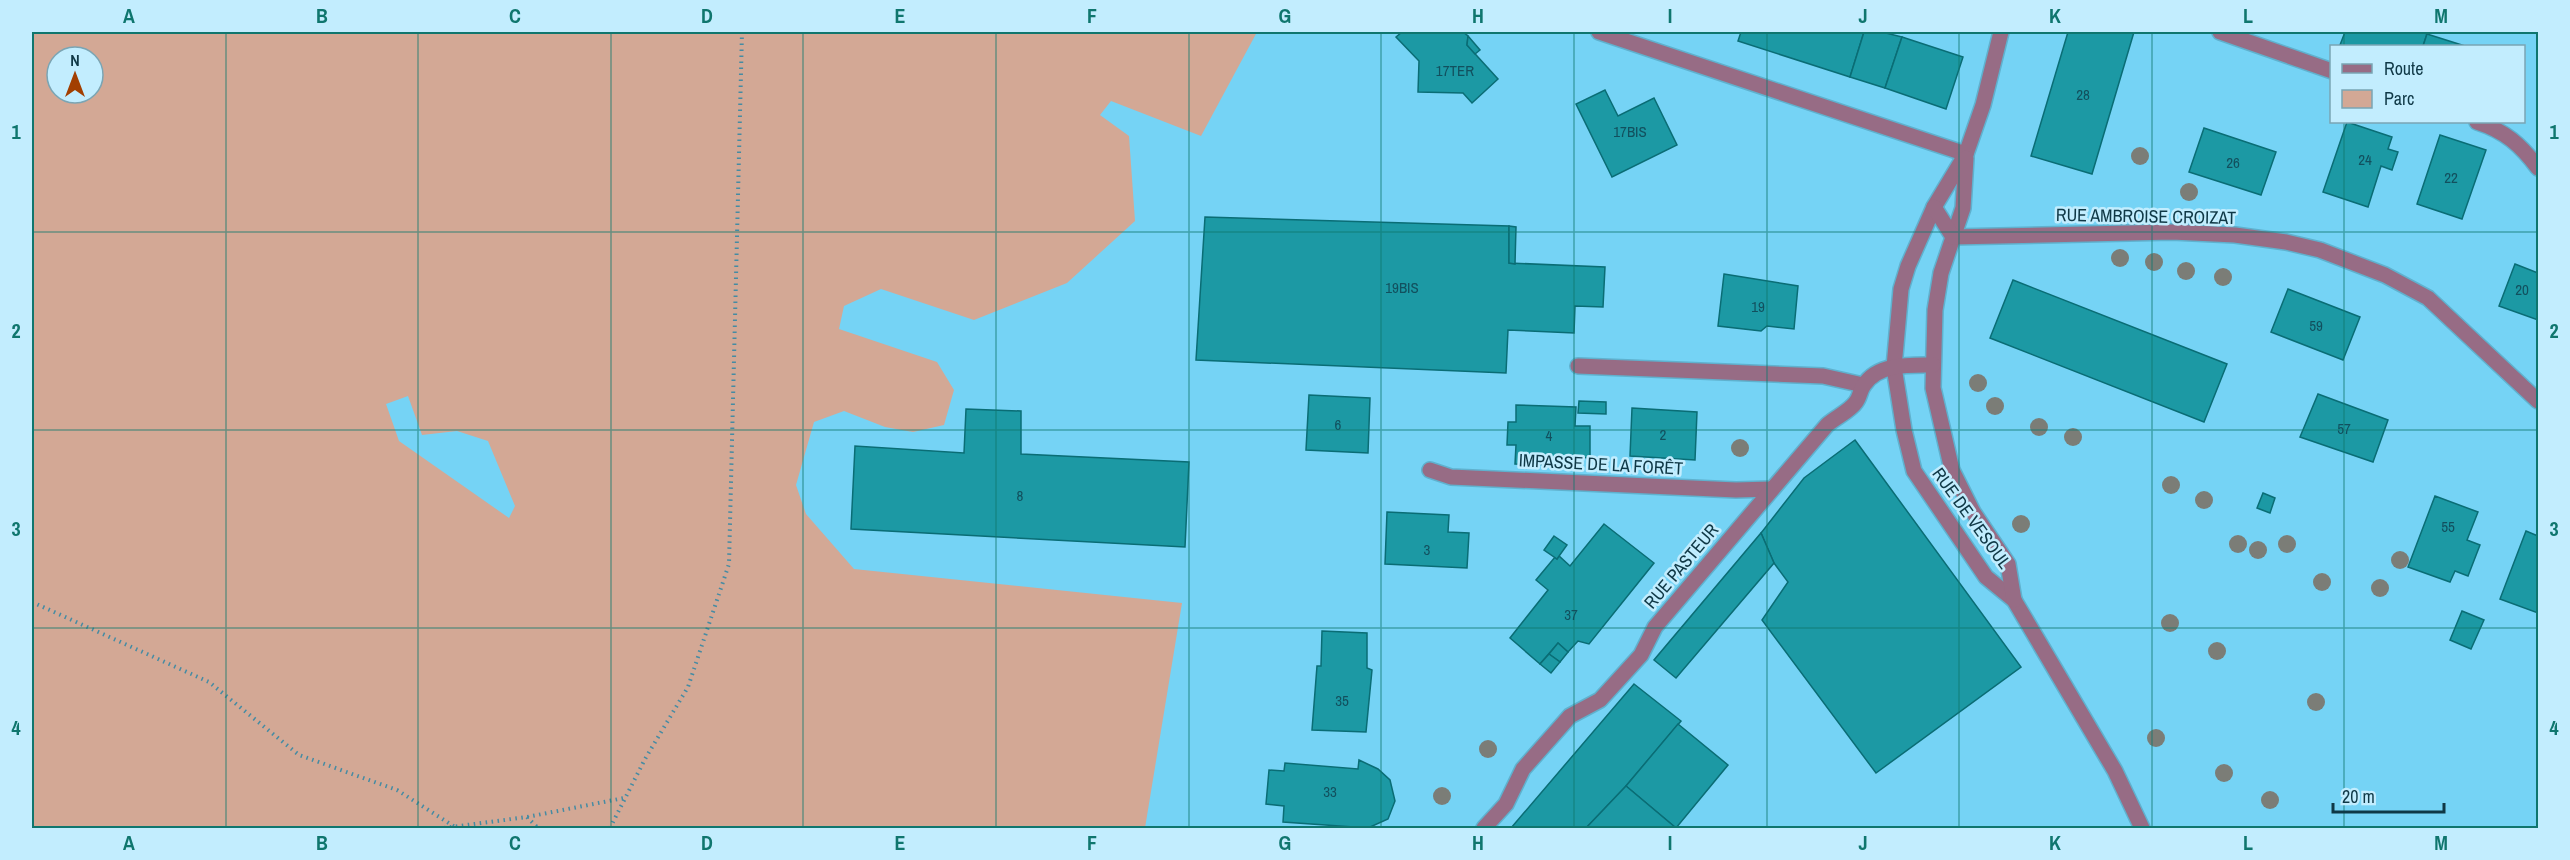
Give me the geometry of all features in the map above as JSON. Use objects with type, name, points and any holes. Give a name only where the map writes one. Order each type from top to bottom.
[{"type":"street","points":[[1599,32],[1966,154],[1963,208],[1940,282],[1935,310],[1933,388],[1952,470],[1973,512],[2008,564],[2014,600]]},
{"type":"street","name":"RUE DE VESOUL","points":[[2001,32],[1983,105],[1966,154],[1934,207],[1901,289],[1894,367],[1904,430],[1914,471],[1986,577],[2014,600],[2115,771],[2142,828]]},
{"type":"street","points":[[2220,32],[2330,71]]},
{"type":"street","points":[[2480,123],[2492,127],[2520,144],[2538,168]]},
{"type":"street","points":[[1934,207],[1953,237]]},
{"type":"street","name":"RUE AMBROISE CROIZAT","points":[[1953,237],[2172,232],[2276,240],[2320,250],[2385,275],[2427,298],[2538,401]]},
{"type":"street","name":"RUE PASTEUR","points":[[1484,828],[1506,804],[1523,769],[1570,716],[1600,700],[1641,656],[1655,627],[1827,425],[1856,402],[1863,386],[1878,371],[1894,367],[1933,365]]},
{"type":"street","points":[[1578,366],[1823,376],[1863,386]]},
{"type":"street","name":"IMPASSE DE LA FORÊT","points":[[1430,470],[1451,477],[1736,490],[1771,489]]},
{"type":"path","points":[[610,828],[624,798],[688,687],[729,564],[742,32]]},
{"type":"path","points":[[32,602],[209,682],[299,755],[397,790],[455,827]]},
{"type":"path","points":[[444,828],[527,817],[624,798]]},
{"type":"path","points":[[527,817],[538,828]]},
{"type":"green space","points":[[32,32],[1257,32],[1201,136],[1111,101],[1100,115],[1129,136],[1135,221],[1067,283],[974,320],[881,289],[844,306],[839,329],[937,362],[954,390],[944,425],[913,432],[885,427],[844,411],[814,422],[796,485],[806,514],[854,569],[1182,603],[1145,828],[32,828]],"holes":[[[408,396],[422,435],[457,431],[488,441],[515,506],[509,518],[399,441],[386,404]]]},
{"type":"building","points":[[1402,32],[1463,32],[1468,36],[1467,45],[1498,79],[1472,103],[1463,93],[1418,92],[1419,61],[1396,37]]},
{"type":"building","points":[[1741,32],[1864,32],[1850,77],[1738,41]]},
{"type":"building","points":[[1864,32],[1882,32],[1902,37],[1885,88],[1850,77]]},
{"type":"building","points":[[2068,32],[2134,32],[2092,174],[2031,156]]},
{"type":"building","points":[[2345,32],[2421,32],[2427,34],[2423,45],[2340,45]]},
{"type":"building","points":[[2427,34],[2462,45],[2423,45]]},
{"type":"building","points":[[1468,36],[1480,50],[1475,54],[1467,45]]},
{"type":"building","points":[[1902,37],[1963,57],[1946,109],[1885,88]]},
{"type":"building","points":[[1605,90],[1618,116],[1654,98],[1677,145],[1612,177],[1576,104]]},
{"type":"building","points":[[2347,123],[2392,137],[2388,149],[2398,152],[2392,170],[2381,166],[2368,207],[2323,192]]},
{"type":"building","points":[[2204,128],[2276,152],[2261,195],[2189,172]]},
{"type":"building","points":[[2440,135],[2486,150],[2462,219],[2417,204]]},
{"type":"building","points":[[1205,217],[1509,226],[1509,263],[1605,267],[1603,307],[1575,306],[1574,333],[1508,330],[1506,373],[1196,360]]},
{"type":"building","points":[[1509,226],[1516,227],[1515,264],[1509,263]]},
{"type":"building","points":[[2515,264],[2538,273],[2538,320],[2499,306]]},
{"type":"building","points":[[1724,274],[1798,286],[1794,329],[1767,326],[1761,331],[1718,326]]},
{"type":"building","points":[[2013,280],[2227,364],[2204,422],[1990,338]]},
{"type":"building","points":[[2288,289],[2360,317],[2343,360],[2271,332]]},
{"type":"building","points":[[2318,394],[2388,420],[2373,462],[2300,437]]},
{"type":"building","points":[[1309,395],[1370,398],[1368,453],[1306,450]]},
{"type":"building","points":[[1579,401],[1606,402],[1606,414],[1578,413]]},
{"type":"building","points":[[1516,405],[1576,407],[1575,426],[1590,426],[1590,458],[1575,457],[1575,465],[1515,464],[1516,445],[1507,445],[1508,422],[1516,422]]},
{"type":"building","points":[[1632,408],[1697,412],[1695,460],[1630,456]]},
{"type":"building","points":[[966,409],[1021,411],[1021,454],[1189,462],[1185,547],[851,529],[855,446],[964,453]]},
{"type":"building","points":[[1855,440],[2021,667],[1876,773],[1762,620],[1788,582],[1774,563],[1761,533],[1804,478]]},
{"type":"building","points":[[2263,493],[2275,498],[2270,513],[2257,508]]},
{"type":"building","points":[[2435,496],[2478,512],[2467,540],[2480,545],[2468,576],[2455,571],[2450,582],[2408,567]]},
{"type":"building","points":[[1387,512],[1449,515],[1448,532],[1469,533],[1467,568],[1385,564]]},
{"type":"building","points":[[1604,524],[1654,563],[1589,644],[1578,641],[1568,652],[1558,643],[1540,664],[1510,638],[1548,590],[1536,580],[1555,557],[1557,559],[1559,556],[1570,566]]},
{"type":"building","points":[[2526,531],[2538,536],[2538,613],[2500,599]]},
{"type":"building","points":[[1761,533],[1774,563],[1676,678],[1654,660]]},
{"type":"building","points":[[1554,536],[1567,545],[1557,559],[1544,550]]},
{"type":"building","points":[[2462,611],[2484,620],[2471,649],[2450,640]]},
{"type":"building","points":[[1322,631],[1367,633],[1367,668],[1372,670],[1366,732],[1312,730],[1317,666],[1321,666]]},
{"type":"building","points":[[1558,643],[1568,652],[1560,662],[1549,654]]},
{"type":"building","points":[[1549,654],[1560,662],[1551,673],[1540,664]]},
{"type":"building","points":[[1634,684],[1681,721],[1626,786],[1586,828],[1511,828]]},
{"type":"building","points":[[1678,724],[1728,765],[1676,828],[1626,786]]},
{"type":"building","points":[[1359,760],[1378,769],[1390,780],[1395,801],[1388,819],[1368,828],[1283,822],[1284,806],[1266,804],[1269,770],[1284,771],[1285,763],[1358,769]]},
{"type":"building","points":[[1626,786],[1676,828],[1586,828]]}]
